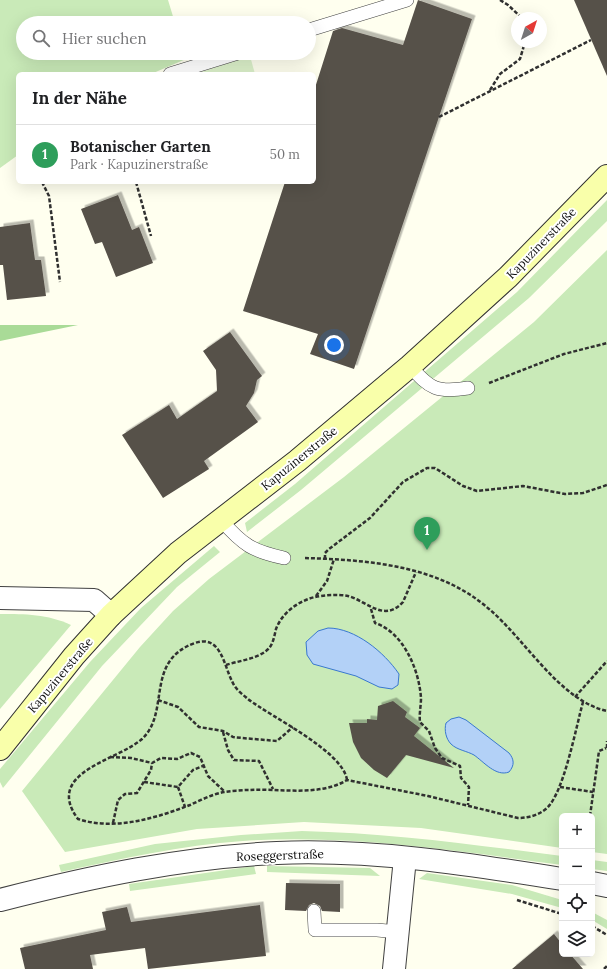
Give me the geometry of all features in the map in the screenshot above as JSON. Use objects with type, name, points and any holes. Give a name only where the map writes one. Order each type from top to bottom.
[{"type":"street","name":"Kapuzinerstraße","points":[[0,749],[74,656],[111,615],[178,554],[297,461],[410,366],[508,277],[607,176]]},
{"type":"street","points":[[0,598],[94,600],[111,615]]},
{"type":"street","name":"Roseggerstraße","points":[[0,900],[131,871],[194,860],[277,853],[342,853],[406,858],[559,879]]},
{"type":"street","points":[[394,969],[406,858]]},
{"type":"street","points":[[595,884],[607,886]]},
{"type":"lane","points":[[316,28],[407,0]]},
{"type":"lane","points":[[176,72],[215,60]]},
{"type":"lane","points":[[410,366],[424,382],[431,386],[445,390],[468,388]]},
{"type":"lane","points":[[221,520],[238,538],[253,549],[284,558]]},
{"type":"lane","points":[[314,911],[315,930],[369,930],[398,932]]},
{"type":"path","points":[[500,0],[516,12]]},
{"type":"path","points":[[439,117],[591,40]]},
{"type":"path","points":[[490,91],[500,74],[520,59],[523,48]]},
{"type":"path","points":[[43,184],[49,196],[60,282]]},
{"type":"path","points":[[137,184],[151,236]]},
{"type":"path","points":[[468,388],[496,382],[564,354],[607,343]]},
{"type":"path","points":[[325,559],[325,553],[329,549],[370,518],[403,482],[427,468],[435,468],[463,486],[477,491],[523,486],[565,494],[583,493],[607,486]]},
{"type":"path","points":[[284,558],[334,559],[385,564],[416,572],[456,586],[490,609],[575,697],[583,702],[607,711]]},
{"type":"path","points":[[316,596],[328,581],[334,559]]},
{"type":"path","points":[[226,665],[266,652],[271,646],[277,627],[283,616],[301,602],[316,596],[347,596],[371,608],[388,610],[400,606],[406,598],[416,572]]},
{"type":"path","points":[[371,608],[375,623],[394,634],[407,653],[414,669],[421,698],[420,722],[429,731],[435,748],[442,758],[460,766],[461,778],[469,787],[468,805]]},
{"type":"path","points":[[347,780],[345,772],[340,765],[293,727],[256,705],[239,692],[231,680],[218,649],[212,644],[204,642],[191,645],[172,659],[166,668],[154,717],[146,735],[137,743],[107,757],[93,766],[73,783],[69,794],[69,802],[72,811],[78,819],[90,823],[113,823],[156,818],[224,792],[274,789],[314,789],[339,785],[347,780],[468,805],[518,818],[529,818],[547,808],[560,787],[583,702]]},
{"type":"path","points":[[575,697],[607,660]]},
{"type":"path","points":[[158,700],[178,707],[199,727],[223,731],[233,737],[277,741],[293,727]]},
{"type":"path","points":[[223,731],[228,750],[234,760],[259,761],[262,765],[266,778],[274,789]]},
{"type":"path","points":[[590,813],[599,751],[607,748],[607,741]]},
{"type":"path","points":[[107,757],[131,758],[152,763],[161,758],[177,759],[191,753],[200,757],[210,779],[224,792]]},
{"type":"path","points":[[113,823],[118,800],[125,794],[135,795],[151,770],[152,763]]},
{"type":"path","points":[[178,787],[193,770],[203,766]]},
{"type":"path","points":[[144,782],[178,787]]},
{"type":"path","points":[[178,787],[185,807]]},
{"type":"path","points":[[560,787],[593,792]]},
{"type":"path","points":[[511,898],[559,913]]},
{"type":"path","points":[[595,928],[607,935]]},
{"type":"path","points":[[604,969],[607,966]]},
{"type":"green space","points":[[0,0],[168,0],[173,16],[16,16],[16,60],[184,60],[156,72],[16,72],[16,156],[0,168]]},
{"type":"green space","points":[[238,60],[251,60],[254,72],[201,72]]},
{"type":"green space","points":[[607,200],[607,221],[529,298],[301,490],[247,532],[245,523],[295,484],[517,292]]},
{"type":"green space","points":[[607,250],[607,854],[595,852],[595,813],[559,813],[559,848],[421,828],[304,822],[197,829],[65,852],[22,791],[140,647],[173,611],[209,579],[344,477],[534,322]]},
{"type":"green space","points":[[0,325],[78,325],[0,341]]},
{"type":"green space","points":[[214,546],[220,552],[177,587],[102,666],[3,788],[0,782],[0,769],[90,662],[141,608]]},
{"type":"green space","points":[[0,614],[45,617],[71,625],[0,709]]},
{"type":"green space","points":[[302,831],[368,834],[559,856],[559,865],[403,845],[283,839],[243,841],[197,846],[151,853],[61,872],[59,865],[155,844],[241,835]]},
{"type":"green space","points":[[595,860],[607,862],[607,871],[595,869]]},
{"type":"green space","points":[[254,866],[256,874],[130,891],[129,884]]},
{"type":"green space","points":[[267,866],[370,868],[380,876],[267,872]]},
{"type":"green space","points":[[427,873],[512,885],[559,899],[559,907],[512,894],[419,879]]},
{"type":"green space","points":[[595,914],[607,920],[607,929],[595,922]]},
{"type":"water","points":[[328,628],[348,632],[368,643],[377,650],[399,674],[398,685],[392,689],[379,687],[356,676],[313,664],[307,655],[306,642],[318,631]]},
{"type":"water","points":[[459,717],[466,720],[509,753],[513,762],[509,772],[504,773],[495,771],[474,755],[456,748],[451,744],[446,734],[446,723],[451,719]]},
{"type":"building","points":[[418,0],[472,19],[354,369],[310,354],[318,334],[243,311],[284,184],[316,184],[316,85],[333,31],[342,28],[403,45]]},
{"type":"building","points":[[574,0],[607,0],[607,76]]},
{"type":"building","points":[[118,195],[132,230],[139,227],[153,263],[116,277],[102,242],[95,244],[81,209]]},
{"type":"building","points":[[30,223],[35,260],[41,260],[46,296],[7,300],[3,265],[0,265],[0,227]]},
{"type":"building","points":[[230,332],[262,376],[257,380],[254,393],[246,406],[258,422],[204,461],[209,469],[163,498],[122,435],[169,405],[177,419],[217,391],[216,370],[203,351]]},
{"type":"building","points":[[393,701],[407,712],[405,717],[420,728],[414,736],[454,768],[406,755],[387,778],[374,770],[361,758],[353,742],[349,723],[367,723],[367,719],[377,720],[378,706]]},
{"type":"building","points":[[286,883],[340,884],[340,912],[322,911],[320,906],[314,903],[309,905],[306,911],[285,910]]},
{"type":"building","points":[[260,905],[266,956],[148,969],[145,948],[90,955],[93,969],[25,969],[20,948],[106,930],[102,912],[127,907],[131,922]]},
{"type":"building","points":[[554,934],[559,940],[559,957],[573,957],[583,969],[512,969]]},
{"type":"place","name":"Botanischer Garten","points":[[427,550]]}]
